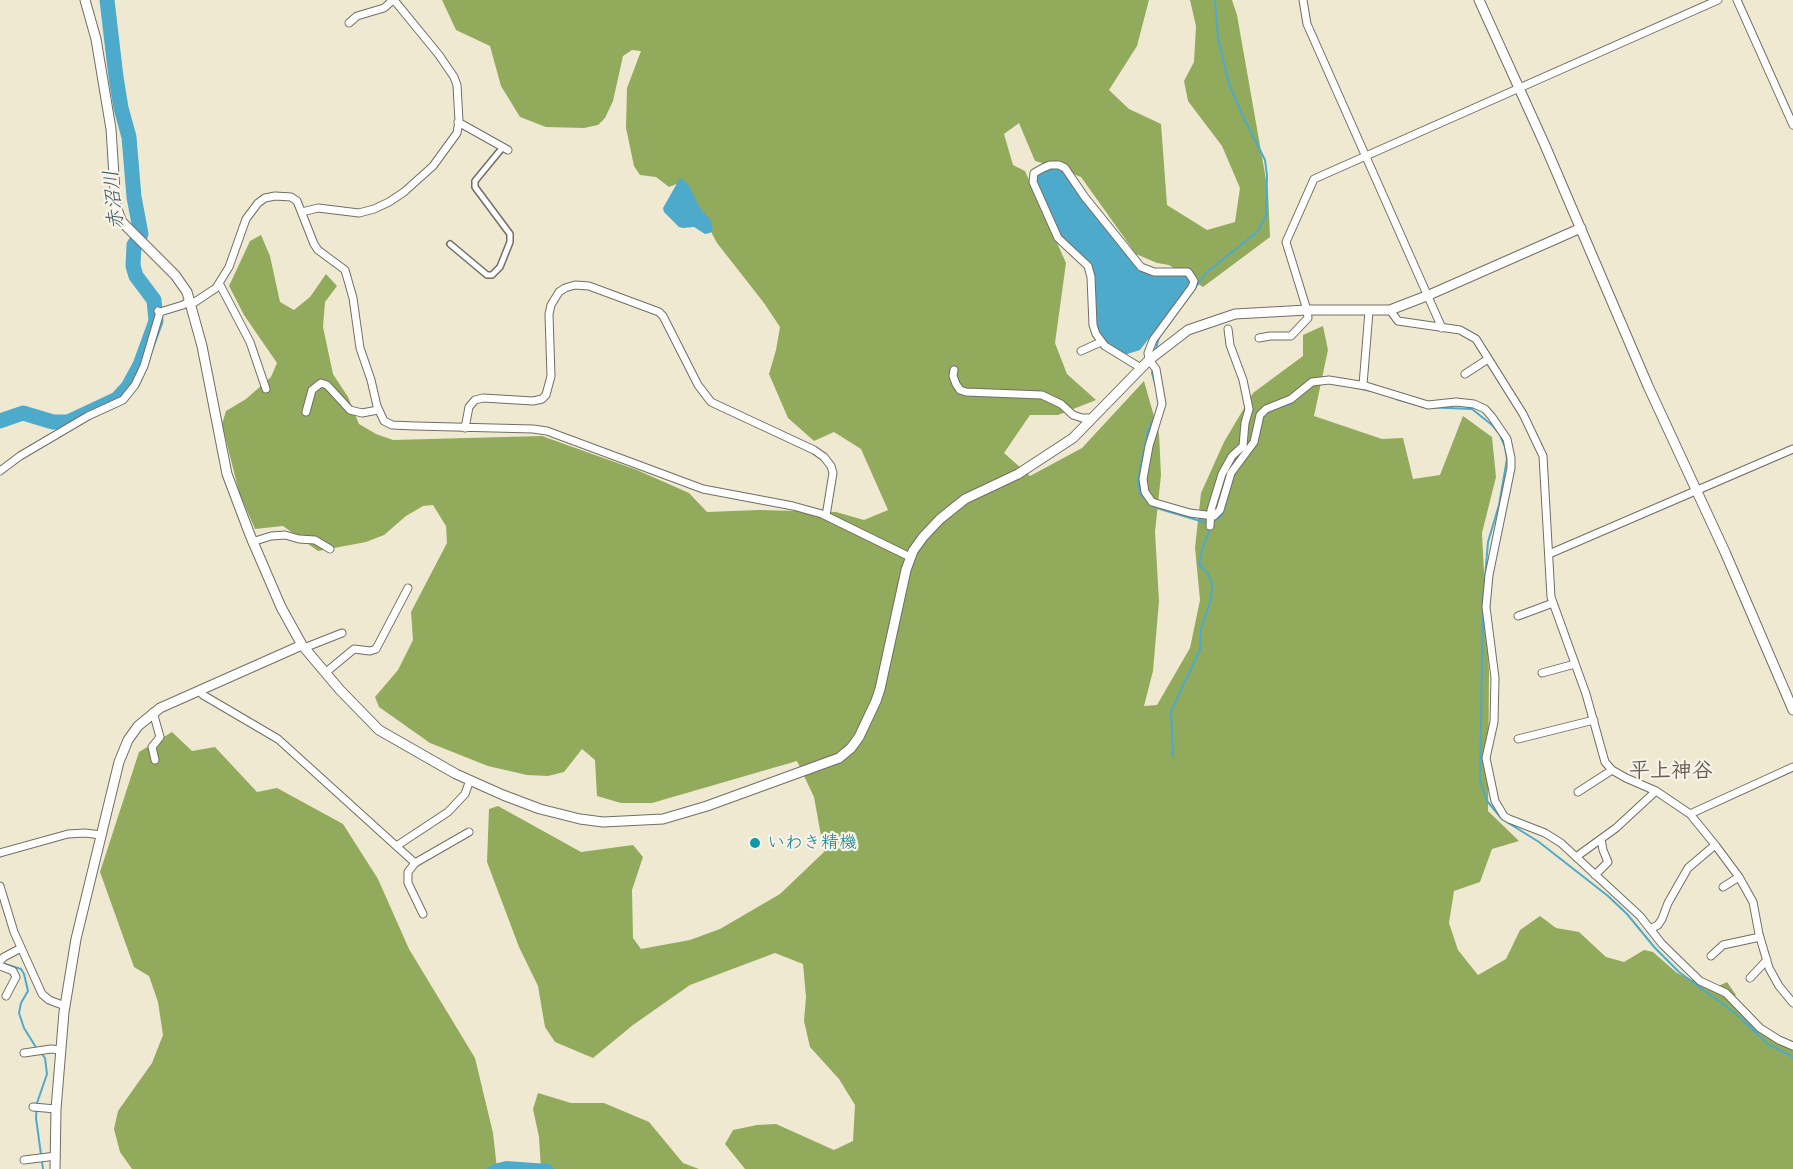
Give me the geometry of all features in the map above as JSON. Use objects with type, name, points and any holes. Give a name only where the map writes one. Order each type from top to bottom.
[{"type":"street","points":[[85,0],[96,39],[111,129],[116,207],[129,230],[182,282],[190,301],[202,346],[227,474],[252,542],[281,607],[303,647],[354,706],[379,730],[471,780],[512,798],[556,813],[603,822],[663,819],[684,814],[839,758],[851,748],[859,737],[880,689],[910,556],[932,527],[965,499],[1018,474],[1073,438],[1149,360],[1188,330],[1234,314],[1307,310],[1390,310],[1581,228]]},
{"type":"street","points":[[302,213],[318,208],[359,213],[389,202],[405,192],[433,166],[457,133],[457,86],[454,76],[393,0],[384,8],[357,16],[349,23]]},
{"type":"street","points":[[1303,0],[1307,24],[1442,328]]},
{"type":"street","points":[[1479,0],[1793,710]]},
{"type":"street","points":[[1259,338],[1291,336],[1308,318],[1287,248],[1287,236],[1312,181],[1718,0]]},
{"type":"street","points":[[1737,0],[1793,125]]},
{"type":"street","points":[[450,244],[488,275],[492,275],[500,267],[511,238],[507,228],[475,187],[475,181],[505,148],[458,122]]},
{"type":"street","points":[[1141,368],[1105,346],[1096,334],[1093,324],[1088,266],[1058,238],[1033,182],[1034,173],[1050,165],[1065,168],[1084,196],[1141,267],[1154,272],[1188,272],[1194,281],[1153,340],[1148,353],[1162,395],[1162,409],[1149,446],[1143,479],[1144,492],[1152,502],[1211,516],[1220,510],[1231,472],[1254,442],[1260,415],[1266,409],[1292,399],[1312,382],[1329,380],[1363,386],[1428,405],[1456,402],[1474,404],[1485,409],[1492,417],[1507,439],[1511,458],[1511,468],[1489,575],[1486,607],[1495,678],[1494,722],[1486,758],[1496,801],[1504,816],[1515,823],[1536,829],[1554,838],[1576,857],[1640,916],[1662,944],[1700,981],[1726,993],[1760,1028],[1793,1046]]},
{"type":"street","points":[[0,471],[20,456],[88,416],[123,399],[135,385],[144,366],[159,311],[190,301],[195,302],[207,295],[230,267],[246,219],[258,203],[265,198],[291,196],[297,201],[318,250],[345,270],[353,298],[360,348],[378,410],[384,421],[392,425],[547,431],[703,489],[793,506],[826,516],[910,556]]},
{"type":"street","points":[[219,283],[250,342],[266,389]]},
{"type":"street","points":[[465,428],[469,407],[475,400],[483,398],[533,401],[542,399],[546,395],[551,376],[550,305],[559,292],[565,288],[575,285],[589,286],[659,312],[698,385],[711,402],[814,450],[824,457],[833,473],[826,516]]},
{"type":"street","points":[[1390,310],[1398,321],[1468,333],[1476,339],[1523,414],[1543,456],[1551,597],[1594,720],[1605,762],[1612,770],[1656,791],[1690,814],[1715,845],[1739,877],[1753,902],[1767,960],[1779,986],[1793,1003]]},
{"type":"street","points":[[1363,386],[1369,311]]},
{"type":"street","points":[[1210,526],[1211,510],[1222,474],[1232,456],[1243,446],[1249,409],[1243,380],[1230,345],[1228,329]]},
{"type":"street","points":[[1081,351],[1101,342]]},
{"type":"street","points":[[1465,374],[1488,359]]},
{"type":"street","points":[[954,370],[952,376],[960,390],[1042,395],[1061,404],[1073,415],[1092,418]]},
{"type":"street","points":[[306,412],[312,390],[321,383],[327,385],[350,410],[356,413],[378,410]]},
{"type":"street","points":[[1549,554],[1793,449]]},
{"type":"street","points":[[252,542],[271,536],[285,535],[315,540],[330,549]]},
{"type":"street","points":[[325,673],[354,649],[370,651],[376,649],[408,588]]},
{"type":"street","points":[[1518,616],[1553,603]]},
{"type":"street","points":[[56,1169],[56,1109],[65,1006],[76,939],[123,751],[138,726],[153,712],[171,702],[342,633]]},
{"type":"street","points":[[1542,673],[1575,664]]},
{"type":"street","points":[[199,691],[278,739],[398,845],[415,863]]},
{"type":"street","points":[[153,712],[160,737],[152,747],[155,760]]},
{"type":"street","points":[[1518,739],[1594,720]]},
{"type":"street","points":[[1690,814],[1793,767]]},
{"type":"street","points":[[1578,792],[1612,770]]},
{"type":"street","points":[[398,845],[448,812],[465,794],[471,780]]},
{"type":"street","points":[[1576,857],[1601,839],[1656,791]]},
{"type":"street","points":[[423,914],[406,877],[408,872],[415,863],[469,832]]},
{"type":"street","points":[[0,853],[69,834],[101,835]]},
{"type":"street","points":[[1595,875],[1608,862],[1602,850],[1601,839]]},
{"type":"street","points":[[1650,929],[1658,925],[1662,919],[1668,903],[1688,868],[1715,845]]},
{"type":"street","points":[[1724,886],[1739,877]]},
{"type":"street","points":[[0,886],[14,932],[42,994],[49,1000],[65,1006]]},
{"type":"street","points":[[1711,956],[1723,945],[1760,937]]},
{"type":"street","points":[[0,961],[3,957],[21,948]]},
{"type":"street","points":[[1750,978],[1767,960]]},
{"type":"street","points":[[0,966],[13,971],[16,977],[6,996]]},
{"type":"street","points":[[24,1053],[51,1049],[61,1050]]},
{"type":"street","points":[[33,1107],[56,1109]]},
{"type":"street","points":[[24,1160],[56,1156]]},
{"type":"green space","points":[[442,0],[1149,0],[1137,46],[1109,90],[1129,109],[1161,124],[1167,205],[1207,230],[1235,222],[1240,188],[1222,146],[1188,101],[1184,81],[1194,62],[1196,26],[1190,0],[1232,0],[1237,15],[1268,191],[1270,237],[1203,287],[1169,265],[1157,263],[1136,254],[1081,177],[1035,161],[1019,123],[1004,134],[1013,165],[1025,171],[1066,263],[1055,343],[1067,374],[1096,400],[1058,415],[1030,415],[1004,453],[1030,476],[1082,448],[1144,381],[1159,434],[1161,475],[1155,532],[1159,601],[1153,671],[1144,706],[1157,705],[1190,648],[1200,600],[1195,548],[1201,493],[1224,442],[1253,393],[1303,356],[1303,335],[1323,326],[1328,350],[1314,416],[1382,439],[1403,438],[1413,479],[1440,475],[1463,416],[1492,437],[1496,477],[1482,533],[1489,672],[1488,811],[1519,841],[1492,849],[1480,882],[1454,891],[1449,923],[1458,950],[1478,975],[1506,959],[1520,930],[1540,916],[1556,928],[1579,932],[1606,957],[1624,962],[1644,950],[1653,952],[1677,973],[1712,989],[1727,982],[1736,995],[1728,1001],[1747,1019],[1793,1046],[1793,1169],[745,1169],[725,1144],[733,1130],[776,1124],[834,1150],[853,1141],[855,1105],[839,1079],[810,1047],[804,1021],[806,997],[803,964],[775,953],[690,985],[633,1025],[593,1058],[555,1042],[545,1027],[538,986],[519,947],[487,862],[489,809],[498,806],[581,852],[633,845],[643,857],[632,890],[633,938],[641,949],[690,940],[720,929],[780,894],[824,852],[814,797],[797,761],[652,803],[621,803],[597,796],[595,760],[582,749],[564,772],[548,776],[527,775],[488,766],[430,743],[379,707],[375,697],[398,670],[413,640],[411,612],[447,543],[446,526],[433,505],[423,506],[406,516],[384,535],[366,542],[318,551],[283,526],[255,529],[239,492],[222,424],[226,411],[246,399],[271,377],[277,363],[244,315],[229,286],[250,241],[261,235],[270,256],[280,302],[294,310],[310,297],[326,274],[337,286],[325,302],[323,327],[333,374],[348,397],[359,424],[376,434],[393,440],[542,436],[637,470],[689,493],[707,512],[759,510],[836,512],[864,520],[888,510],[861,449],[834,432],[814,441],[788,418],[769,374],[780,327],[717,243],[684,181],[669,187],[656,177],[640,175],[634,166],[626,128],[627,88],[641,51],[632,50],[623,56],[613,101],[605,118],[598,125],[584,128],[546,127],[520,117],[501,86],[490,46],[456,30]]},
{"type":"green space","points":[[172,732],[192,751],[215,747],[257,792],[277,788],[343,824],[378,879],[409,949],[475,1058],[493,1133],[497,1169],[132,1169],[120,1152],[114,1129],[118,1111],[152,1063],[163,1035],[158,1002],[149,976],[134,967],[100,872],[139,752]]},
{"type":"green space","points":[[538,1093],[571,1103],[604,1103],[649,1122],[683,1163],[699,1169],[541,1169],[539,1137],[533,1109]]},
{"type":"water","points":[[1051,168],[1063,170],[1082,198],[1139,270],[1153,275],[1187,275],[1191,281],[1140,350],[1124,355],[1107,344],[1098,333],[1091,265],[1060,236],[1036,181],[1036,175]]},
{"type":"water","points":[[680,178],[688,184],[700,208],[711,221],[713,229],[710,233],[705,234],[694,227],[679,227],[664,212],[663,208]]},
{"type":"water","points":[[506,1161],[549,1164],[555,1169],[486,1169]]},
{"type":"waterway","name":"赤沼川","points":[[0,421],[23,413],[53,422],[68,422],[117,399],[128,387],[140,365],[156,321],[154,300],[136,276],[133,266],[134,245],[141,234],[134,197],[129,137],[116,77],[107,0]]},
{"type":"waterway","points":[[1166,328],[1206,273],[1258,231],[1266,216],[1265,160],[1229,84],[1218,38],[1215,0]]},
{"type":"waterway","points":[[1156,349],[1159,337]]},
{"type":"waterway","points":[[1153,367],[1152,373],[1156,387]]},
{"type":"waterway","points":[[1353,387],[1371,391]]},
{"type":"waterway","points":[[1274,409],[1290,404],[1305,392]]},
{"type":"waterway","points":[[1396,399],[1424,407],[1472,409],[1492,425],[1500,435],[1505,447],[1507,459],[1499,505],[1488,542],[1483,601],[1480,781],[1487,801],[1502,819],[1539,842],[1608,896],[1679,972],[1735,1013],[1768,1044],[1793,1057]]},
{"type":"waterway","points":[[1148,502],[1140,494],[1138,480],[1148,430],[1155,416]]},
{"type":"waterway","points":[[1246,458],[1255,446]]},
{"type":"waterway","points":[[1213,522],[1222,515],[1226,503]]},
{"type":"waterway","points":[[1153,506],[1207,523]]},
{"type":"waterway","points":[[1173,757],[1171,711],[1200,650],[1201,629],[1211,600],[1212,584],[1208,574],[1199,564],[1210,529]]},
{"type":"waterway","points":[[2,963],[21,969],[24,974],[28,991],[21,1003],[19,1013],[24,1028],[37,1049]]},
{"type":"waterway","points":[[41,1053],[45,1058],[47,1074],[37,1103],[36,1118],[43,1169]]},
{"type":"place","name":"いわき精機","points":[[755,843]]},
{"type":"district","name":"平上神谷","points":[[1671,771]]}]
